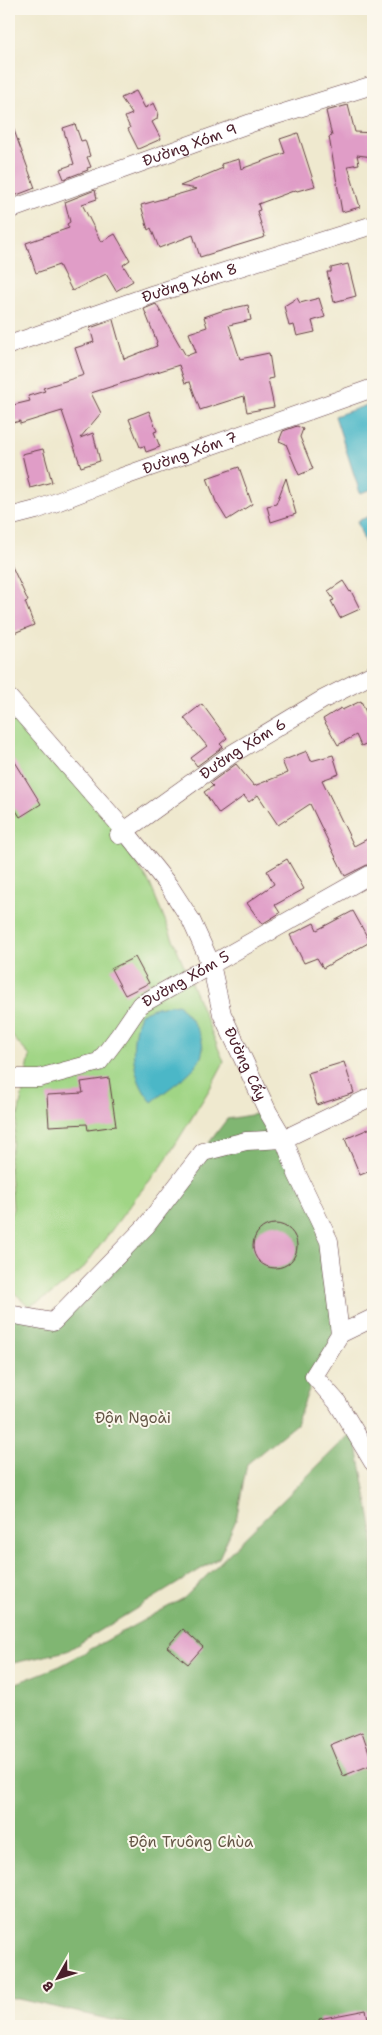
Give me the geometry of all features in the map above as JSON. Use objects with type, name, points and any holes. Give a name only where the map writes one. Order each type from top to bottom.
[{"type":"street","name":"Đường Xóm 9","points":[[9,210],[251,123],[373,85]]},
{"type":"street","name":"Đường Xóm 8","points":[[9,344],[154,294],[373,224]]},
{"type":"street","name":"Đường Xóm 7","points":[[9,517],[36,510],[119,478],[373,388]]},
{"type":"street","name":"Đường Xóm 6","points":[[122,833],[232,754],[322,700],[373,674]]},
{"type":"street","name":"Đường Cấy","points":[[9,698],[169,886],[191,920],[211,964],[222,1014],[268,1112],[284,1139],[297,1174],[329,1241],[340,1334]]},
{"type":"street","name":"Đường Xóm 5","points":[[9,1078],[39,1078],[98,1062],[140,1004],[234,953],[373,873]]},
{"type":"street","points":[[9,1314],[53,1322],[146,1226],[203,1152],[246,1141],[284,1139],[373,1096]]},
{"type":"street","points":[[373,1318],[340,1334],[314,1376],[337,1402],[373,1462]]},
{"type":"green space","points":[[9,709],[92,793],[150,884],[224,1062],[162,1166],[136,1197],[82,1270],[52,1294],[29,1306],[9,1288],[9,1220],[13,1208],[9,1161],[30,1056],[9,1033]]},
{"type":"green space","name":"Độn Ngoài","points":[[268,1112],[329,1241],[340,1334],[314,1376],[296,1424],[247,1464],[236,1520],[219,1558],[67,1651],[9,1664],[9,1314],[54,1322],[146,1226],[227,1119]]},
{"type":"green space","name":"Độn Truông Chùa","points":[[354,1430],[373,1532],[373,2026],[139,2026],[9,1997],[9,1686],[60,1666],[184,1598]]},
{"type":"water","points":[[373,403],[373,489],[360,493],[335,416]]},
{"type":"water","points":[[373,515],[373,566],[357,521]]},
{"type":"water","points":[[178,1004],[193,1022],[201,1037],[203,1050],[192,1070],[152,1102],[145,1093],[136,1072],[133,1048],[136,1025],[140,1014],[156,1007]]},
{"type":"building","points":[[136,91],[145,108],[154,103],[158,112],[157,119],[152,122],[161,139],[138,149],[128,129],[130,128],[125,117],[132,114],[121,98]]},
{"type":"building","points":[[348,105],[355,132],[373,133],[373,157],[357,155],[359,164],[348,166],[360,207],[342,212],[329,137],[332,136],[326,111]]},
{"type":"building","points":[[11,122],[35,188],[9,198],[9,123]]},
{"type":"building","points":[[75,124],[81,141],[85,140],[90,156],[87,157],[91,167],[87,168],[88,170],[64,179],[60,169],[74,164],[63,128]]},
{"type":"building","points":[[298,133],[315,186],[296,190],[258,204],[260,210],[257,211],[265,237],[200,257],[193,235],[159,248],[151,228],[148,230],[141,205],[197,189],[180,186],[223,168],[221,164],[239,159],[241,169],[285,153],[280,139]]},
{"type":"building","points":[[95,190],[97,199],[82,204],[101,242],[115,234],[130,260],[123,265],[133,281],[116,291],[106,274],[72,291],[59,265],[36,273],[26,243],[69,228],[67,224],[70,222],[65,202]]},
{"type":"building","points":[[348,264],[356,296],[334,302],[327,272],[331,272],[331,268]]},
{"type":"building","points":[[297,298],[300,303],[319,298],[325,317],[312,321],[315,332],[297,336],[294,325],[289,326],[284,306]]},
{"type":"building","points":[[156,304],[186,356],[196,352],[189,333],[207,327],[204,317],[248,305],[251,320],[229,325],[240,359],[269,353],[273,378],[268,379],[274,407],[247,412],[244,396],[200,410],[190,382],[185,383],[179,365],[91,393],[101,413],[80,438],[93,433],[100,461],[81,467],[62,411],[20,424],[20,421],[9,424],[9,406],[30,401],[28,396],[45,391],[43,388],[84,375],[75,348],[94,342],[90,328],[113,320],[124,359],[157,346],[144,309]]},
{"type":"building","points":[[149,411],[157,431],[154,432],[160,447],[146,452],[144,446],[140,447],[129,419]]},
{"type":"building","points":[[297,426],[303,429],[300,437],[313,469],[299,475],[286,444],[279,441],[283,431]]},
{"type":"building","points":[[43,449],[52,482],[30,488],[22,454]]},
{"type":"building","points":[[239,467],[252,504],[227,520],[216,502],[207,478]]},
{"type":"building","points":[[286,478],[296,514],[271,522],[267,506],[276,504]]},
{"type":"building","points":[[9,560],[28,601],[25,602],[34,625],[9,635]]},
{"type":"building","points":[[343,581],[351,591],[360,609],[340,618],[331,601],[334,600],[328,591]]},
{"type":"building","points":[[361,701],[373,728],[373,741],[361,746],[356,735],[338,745],[323,719],[341,708],[342,710]]},
{"type":"building","points":[[202,704],[227,738],[220,744],[223,747],[197,766],[191,758],[207,746],[184,718]]},
{"type":"building","points":[[307,751],[311,761],[333,755],[339,774],[322,780],[354,846],[373,836],[373,862],[345,876],[310,804],[278,825],[258,795],[249,802],[244,796],[219,814],[204,792],[213,786],[210,783],[236,764],[254,786],[287,773],[282,761]]},
{"type":"building","points":[[9,752],[41,804],[20,817],[9,799]]},
{"type":"building","points":[[287,859],[304,889],[275,905],[280,913],[262,924],[247,903],[274,884],[267,871]]},
{"type":"building","points":[[353,911],[370,942],[323,968],[317,958],[304,963],[290,935],[314,923],[317,930]]},
{"type":"building","points":[[135,957],[149,983],[125,995],[111,969]]},
{"type":"building","points":[[344,1062],[354,1093],[317,1105],[308,1073]]},
{"type":"building","points":[[109,1078],[116,1126],[88,1130],[87,1124],[49,1126],[47,1095],[83,1093],[81,1082]]},
{"type":"building","points":[[373,1127],[373,1170],[360,1175],[345,1139]]},
{"type":"building","points":[[279,1224],[291,1230],[296,1237],[296,1255],[291,1262],[284,1267],[271,1268],[259,1262],[254,1255],[253,1242],[259,1230],[266,1225]]},
{"type":"building","points":[[183,1629],[203,1647],[188,1664],[167,1647]]},
{"type":"building","points":[[362,1732],[373,1764],[343,1776],[330,1745]]},
{"type":"building","points":[[366,2010],[370,2026],[320,2026],[319,2019]]}]
